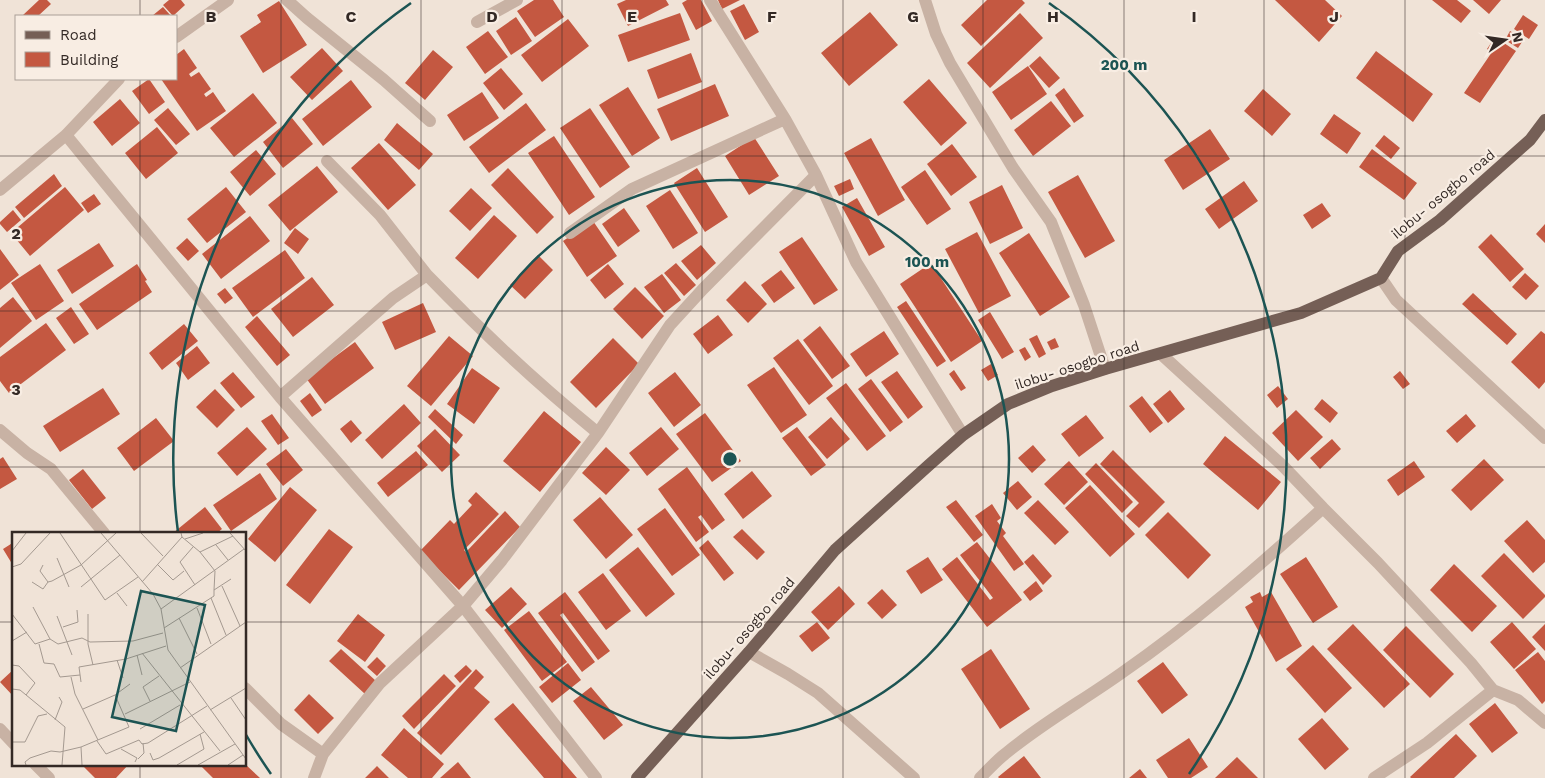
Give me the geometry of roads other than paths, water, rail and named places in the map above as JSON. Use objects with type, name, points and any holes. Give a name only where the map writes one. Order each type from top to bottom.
[{"type":"main road","name":"ilobu- osogbo road","points":[[637,778],[749,652],[835,550],[929,464],[964,435],[1008,404],[1052,386],[1301,313],[1380,278],[1398,251],[1440,220],[1530,140],[1545,120]]},
{"type":"street","points":[[178,36],[228,0]]},
{"type":"street","points":[[287,0],[384,80],[430,121]]},
{"type":"street","points":[[477,22],[517,0]]},
{"type":"street","points":[[710,0],[785,119],[816,175],[856,262],[964,435]]},
{"type":"street","points":[[925,0],[936,34],[950,63],[1013,168],[1051,222],[1084,305],[1105,369]]},
{"type":"street","points":[[0,190],[66,135],[118,80]]},
{"type":"street","points":[[570,233],[632,189],[785,119]]},
{"type":"street","points":[[66,135],[280,396],[464,606],[596,778]]},
{"type":"street","points":[[327,162],[380,214],[427,275],[468,318],[556,399],[598,433]]},
{"type":"street","points":[[314,778],[323,754],[380,683],[464,606],[502,560],[598,433],[670,326],[703,289],[816,175]]},
{"type":"street","points":[[280,396],[393,298],[427,275]]},
{"type":"street","points":[[1380,278],[1396,300],[1545,438]]},
{"type":"street","points":[[1161,354],[1283,466],[1472,663],[1493,690],[1518,700],[1545,723]]},
{"type":"street","points":[[0,430],[27,453],[51,469],[103,532]]},
{"type":"street","points":[[980,778],[1003,755],[1043,725],[1124,672],[1202,613],[1322,508]]},
{"type":"street","points":[[749,652],[818,693],[914,778]]},
{"type":"street","points":[[246,689],[281,724],[323,754]]},
{"type":"street","points":[[1374,778],[1427,743],[1493,690]]},
{"type":"street","points":[[0,729],[12,742]]},
{"type":"street","points":[[37,766],[49,778]]}]
